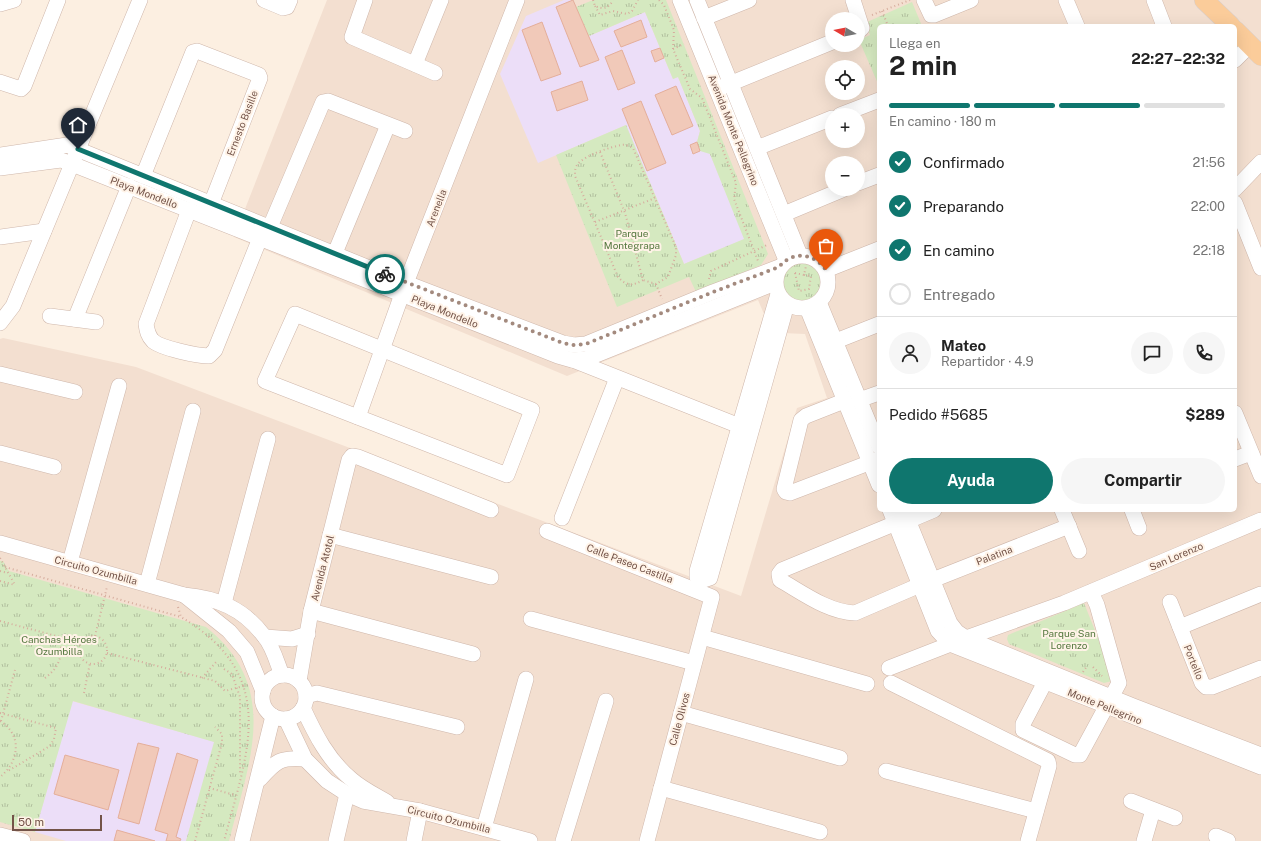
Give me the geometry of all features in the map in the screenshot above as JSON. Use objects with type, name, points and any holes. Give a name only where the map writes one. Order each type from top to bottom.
[{"type":"main road","points":[[1207,1],[1228,24]]},
{"type":"main road","points":[[1237,32],[1255,50]]},
{"type":"street","points":[[0,4],[14,0]]},
{"type":"street","points":[[0,82],[20,89],[24,86],[58,0]]},
{"type":"street","points":[[0,323],[13,306],[140,0]]},
{"type":"street","points":[[264,0],[283,8],[287,7],[290,0]]},
{"type":"street","points":[[365,0],[352,38],[435,73]]},
{"type":"street","points":[[415,64],[441,0]]},
{"type":"street","name":"Arenella","points":[[358,417],[384,349],[404,289],[517,0]]},
{"type":"street","name":"Avenida Monte Pellegrino","points":[[680,0],[757,148],[784,214],[788,261]]},
{"type":"street","name":"Avenida Monte Pellegrino","points":[[696,0],[704,18],[724,86],[778,239],[788,261]]},
{"type":"street","points":[[704,18],[749,0]]},
{"type":"street","points":[[853,0],[856,12]]},
{"type":"street","points":[[924,0],[930,15],[934,15],[971,0]]},
{"type":"street","points":[[1066,0],[1076,24]]},
{"type":"street","points":[[1154,0],[1163,24]]},
{"type":"street","points":[[724,86],[825,45]]},
{"type":"street","points":[[1237,59],[1255,50]]},
{"type":"street","name":"Ernesto Basille","points":[[143,176],[193,52],[196,51],[259,75],[260,78],[210,204]]},
{"type":"street","points":[[270,227],[323,102],[328,101],[405,131]]},
{"type":"street","points":[[858,108],[877,101]]},
{"type":"street","points":[[757,148],[825,121]]},
{"type":"street","points":[[335,253],[388,125]]},
{"type":"street","name":"Playa Mondello","points":[[0,155],[67,145],[210,204],[335,253],[404,289],[558,356],[572,360],[586,359],[659,322],[713,292],[763,274],[788,261]]},
{"type":"street","name":"Playa Mondello","points":[[0,168],[61,160],[260,238],[404,289],[563,343],[574,345],[586,344],[659,322],[780,294]]},
{"type":"street","points":[[1237,187],[1261,162]]},
{"type":"street","points":[[865,180],[877,176]]},
{"type":"street","points":[[74,319],[129,186]]},
{"type":"street","points":[[784,214],[827,196]]},
{"type":"street","points":[[1237,208],[1261,268]]},
{"type":"street","points":[[189,210],[146,324],[148,334],[154,342],[196,356],[209,356],[216,350],[260,238]]},
{"type":"street","points":[[0,237],[44,231]]},
{"type":"street","points":[[826,270],[877,250]]},
{"type":"street","points":[[745,429],[697,571],[698,577],[704,580],[710,578],[745,429],[788,261],[815,258],[826,270],[828,281],[826,292],[813,305],[797,308],[780,294]]},
{"type":"street","points":[[813,305],[836,341],[877,442]]},
{"type":"street","points":[[813,305],[844,401],[874,461],[877,475]]},
{"type":"street","points":[[295,314],[384,349],[532,410],[508,475],[265,381],[295,314]]},
{"type":"street","points":[[50,316],[96,322]]},
{"type":"street","points":[[836,341],[877,325]]},
{"type":"street","points":[[572,360],[745,429]]},
{"type":"street","points":[[0,374],[75,392]]},
{"type":"street","points":[[562,518],[617,378]]},
{"type":"street","points":[[70,562],[119,386]]},
{"type":"street","points":[[859,400],[877,393]]},
{"type":"street","points":[[844,401],[806,416],[801,420],[784,489],[786,492],[790,493],[874,461]]},
{"type":"street","points":[[147,584],[193,411]]},
{"type":"street","points":[[1237,418],[1261,476]]},
{"type":"street","points":[[224,603],[268,439]]},
{"type":"street","points":[[0,453],[54,467]]},
{"type":"street","points":[[1237,459],[1251,453]]},
{"type":"street","name":"Avenida Atotol","points":[[299,681],[311,611],[349,460],[352,456],[358,457],[491,510]]},
{"type":"street","points":[[923,512],[900,516],[926,582],[938,631],[950,644]]},
{"type":"street","points":[[1063,512],[1079,551]]},
{"type":"street","points":[[1133,512],[1140,528]]},
{"type":"street","name":"Palatina","points":[[900,516],[782,570],[779,574],[780,580],[834,610],[845,613],[855,613],[926,582],[1069,526]]},
{"type":"street","name":"San Lorenzo","points":[[889,668],[1091,592],[1261,520]]},
{"type":"street","name":"Calle Paseo Castilla","points":[[547,531],[712,596]]},
{"type":"street","points":[[330,535],[491,578]]},
{"type":"street","name":"Circuito Ozumbilla","points":[[2,549],[70,562],[178,593],[206,597],[224,603],[252,623],[265,636],[282,675]]},
{"type":"street","points":[[926,582],[950,623],[957,632],[966,638]]},
{"type":"street","points":[[1045,682],[1023,724],[1024,730],[1075,755],[1080,755],[1119,682],[1091,592]]},
{"type":"street","name":"Circuito Ozumbilla","points":[[178,593],[229,631],[247,652],[262,686]]},
{"type":"street","points":[[1180,627],[1261,594]]},
{"type":"street","name":"Calle Olivos","points":[[647,841],[712,596]]},
{"type":"street","name":"Portello","points":[[1170,602],[1202,683],[1206,687],[1212,687],[1261,668]]},
{"type":"street","points":[[311,611],[473,654]]},
{"type":"street","points":[[531,619],[694,663]]},
{"type":"street","points":[[265,636],[292,639],[308,634]]},
{"type":"street","points":[[702,637],[867,684]]},
{"type":"street","name":"Monte Pellegrino","points":[[966,638],[1109,702],[1261,767]]},
{"type":"street","name":"Monte Pellegrino","points":[[950,644],[1045,682],[1109,702],[1261,755]]},
{"type":"street","points":[[305,702],[304,688],[299,681],[291,676],[282,675],[270,680],[262,686],[262,701],[266,710],[279,718],[296,716],[305,702],[318,693],[457,727]]},
{"type":"street","points":[[491,833],[526,679]]},
{"type":"street","points":[[891,683],[1048,762],[1049,766],[1028,841]]},
{"type":"street","points":[[563,841],[606,701]]},
{"type":"street","name":"Circuito Ozumbilla","points":[[305,702],[316,735],[332,758],[351,779],[391,805]]},
{"type":"street","points":[[681,713],[840,758]]},
{"type":"street","points":[[242,841],[254,801],[258,781],[279,718]]},
{"type":"street","name":"Circuito Ozumbilla","points":[[279,718],[305,759],[327,781],[346,794],[363,801],[420,811],[491,833],[530,841]]},
{"type":"street","points":[[258,781],[273,764],[283,759],[305,759]]},
{"type":"street","points":[[886,771],[1036,811]]},
{"type":"street","points":[[660,788],[820,832]]},
{"type":"street","points":[[336,841],[346,794]]},
{"type":"street","points":[[1131,801],[1175,818]]},
{"type":"street","points":[[1144,841],[1152,810]]},
{"type":"street","points":[[414,841],[420,811]]},
{"type":"street","points":[[0,835],[23,841]]},
{"type":"path","points":[[593,0],[600,15],[613,11],[626,14],[632,11],[638,0]]},
{"type":"path","points":[[596,6],[605,8],[614,0]]},
{"type":"path","points":[[658,0],[664,5],[674,30],[673,49],[690,89],[702,98],[736,183],[734,199],[763,274]]},
{"type":"path","points":[[865,22],[882,11],[912,0]]},
{"type":"path","points":[[882,11],[887,24]]},
{"type":"path","points":[[622,145],[628,145],[633,148],[676,247],[676,255],[668,277],[662,282],[656,284],[643,280],[630,285],[624,283],[618,277],[575,176],[575,168],[579,162],[600,152],[622,145]]},
{"type":"path","points":[[600,152],[624,210],[643,280]]},
{"type":"path","points":[[594,222],[655,198]]},
{"type":"path","points":[[713,292],[709,281],[709,275],[711,272],[778,239]]},
{"type":"path","points":[[795,273],[799,291],[809,290],[811,276],[804,275]]},
{"type":"path","points":[[0,581],[15,585],[5,567],[2,549]]},
{"type":"path","points":[[5,567],[181,617],[199,628],[227,655],[239,672],[249,719],[248,743],[224,841]]},
{"type":"path","points":[[0,571],[8,573]]},
{"type":"path","points":[[95,636],[111,573]]},
{"type":"path","points":[[178,593],[181,617]]},
{"type":"path","points":[[0,621],[75,641],[80,645]]},
{"type":"path","points":[[95,636],[103,640],[106,644],[107,653],[102,660],[94,664],[82,658],[80,645],[86,638],[95,636]]},
{"type":"path","points":[[45,678],[55,671],[60,661],[62,648],[60,637]]},
{"type":"path","points":[[107,653],[215,682],[225,691],[243,686],[262,686]]},
{"type":"path","points":[[202,678],[217,661]]},
{"type":"path","points":[[84,693],[90,663]]},
{"type":"path","points":[[224,669],[232,674],[238,687],[240,697],[238,761],[240,779]]},
{"type":"path","points":[[8,771],[14,761],[16,751],[15,741],[12,732],[0,721],[1,713],[15,670]]},
{"type":"path","points":[[0,777],[50,746],[54,740],[56,728],[1,713]]},
{"type":"path","points":[[195,841],[222,743],[222,734],[215,727]]},
{"type":"path","points":[[209,788],[254,801]]},
{"type":"shaded area","points":[[327,0],[1261,0],[1261,841],[0,841],[0,339],[3,338],[136,367],[741,596],[797,408],[827,398],[805,334],[782,333],[767,321],[758,300],[567,376],[234,237]]},
{"type":"shaded area","points":[[564,0],[573,0],[589,36],[645,12],[673,79],[678,77],[700,131],[697,142],[710,154],[745,239],[684,264],[626,125],[538,163],[500,74],[526,16]]},
{"type":"shaded area","points":[[72,701],[215,742],[186,841],[66,841],[35,832]]},
{"type":"green space","name":"Parque Montegrapa","points":[[593,0],[666,0],[768,254],[761,265],[696,292],[689,277],[617,307],[556,155],[626,125],[684,264],[744,239],[710,154],[700,151],[697,142],[700,131],[678,77],[673,79],[645,12],[589,36],[576,7]]},
{"type":"green space","points":[[912,2],[921,24],[877,24],[877,81],[864,52],[865,37],[870,35],[865,23]]},
{"type":"green space","points":[[797,260],[805,260],[813,263],[819,269],[822,281],[819,293],[813,299],[805,302],[797,302],[789,299],[783,293],[780,285],[780,277],[783,269],[789,263]]},
{"type":"green space","name":"Canchas Héroes Ozumbilla","points":[[0,561],[3,561],[9,571],[206,627],[230,650],[244,675],[252,701],[254,727],[251,755],[245,783],[229,841],[186,841],[214,742],[73,701],[35,832],[0,822]]},
{"type":"green space","name":"Parque San Lorenzo","points":[[1084,603],[1114,678],[1112,681],[1104,683],[1009,644],[1007,639],[1008,635]]},
{"type":"building","points":[[573,0],[599,60],[580,67],[556,7]]},
{"type":"building","points":[[641,20],[647,37],[621,47],[614,31]]},
{"type":"building","points":[[542,22],[561,74],[541,81],[522,30]]},
{"type":"building","points":[[660,48],[664,58],[655,62],[651,51]]},
{"type":"building","points":[[622,50],[635,83],[618,90],[605,57]]},
{"type":"building","points":[[582,81],[588,100],[557,111],[551,92]]},
{"type":"building","points":[[676,86],[693,126],[672,135],[655,95]]},
{"type":"building","points":[[641,101],[666,163],[647,171],[622,109]]},
{"type":"building","points":[[697,142],[700,151],[693,154],[690,145]]},
{"type":"building","points":[[138,743],[159,748],[139,824],[118,818]]},
{"type":"building","points":[[177,753],[198,760],[176,837],[181,839],[180,841],[166,841],[168,834],[155,830]]},
{"type":"building","points":[[65,755],[119,770],[108,810],[54,794]]},
{"type":"building","points":[[117,830],[155,841],[114,841]]},
{"type":"way so far","points":[[385,274],[563,343],[574,345],[586,344],[713,292],[779,267],[786,260],[800,255],[807,255],[815,258],[826,270]]},
{"type":"route","points":[[78,149],[385,274]]}]
